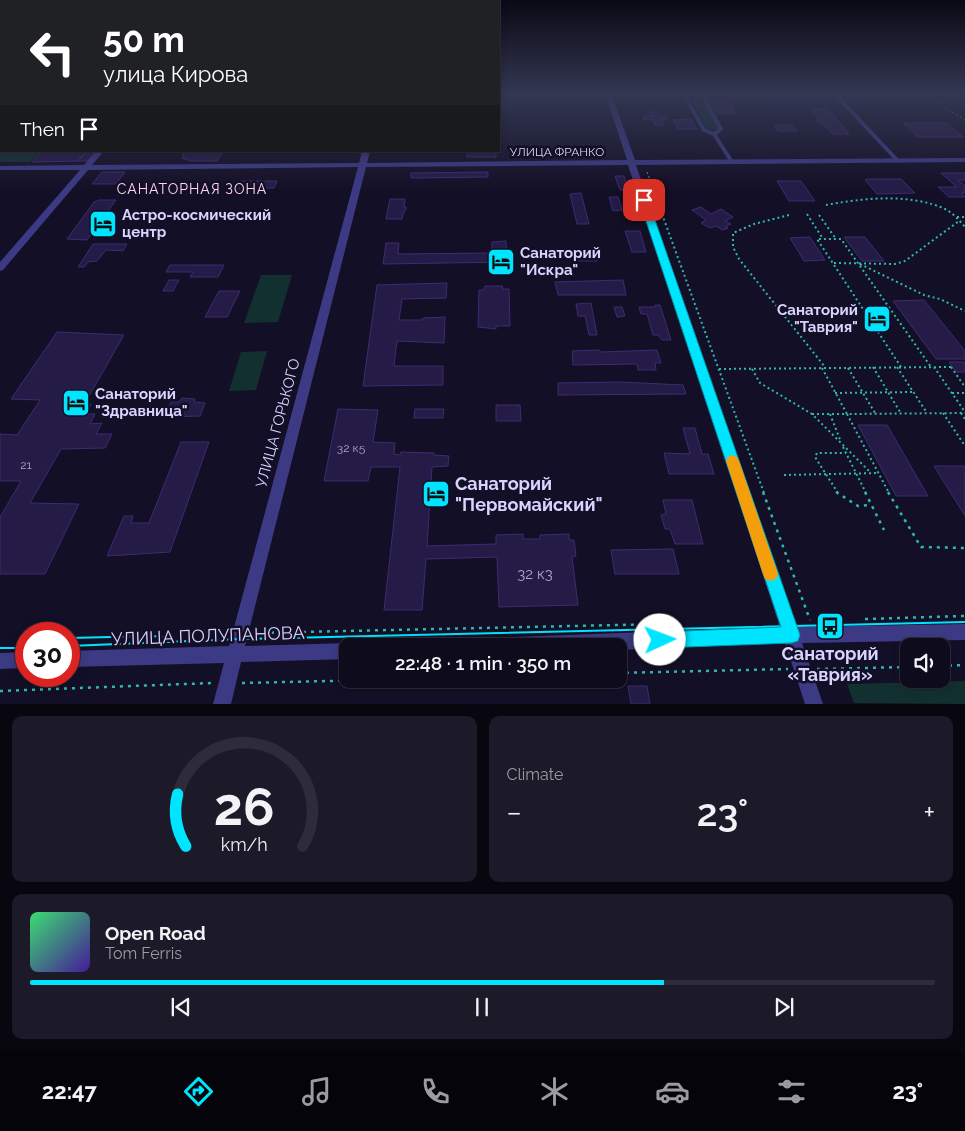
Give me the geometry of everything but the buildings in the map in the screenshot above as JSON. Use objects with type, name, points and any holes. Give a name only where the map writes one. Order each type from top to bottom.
[{"type":"street","points":[[619,126],[814,704]]},
{"type":"street","points":[[0,268],[99,152]]},
{"type":"street","name":"УЛИЦА ГОРЬКОГО","points":[[222,704],[366,152]]},
{"type":"street","name":"УЛИЦА ФРАНКО","points":[[0,168],[965,160]]},
{"type":"street","points":[[627,641],[792,635],[965,632]]},
{"type":"street","name":"УЛИЦА ПОЛУПАНОВА","points":[[80,659],[234,656],[339,651]]},
{"type":"street","points":[[0,661],[15,660]]},
{"type":"lane","points":[[702,126],[704,130],[714,134],[732,162]]},
{"type":"lane","points":[[714,134],[721,129],[719,126]]},
{"type":"lane","points":[[864,126],[896,160]]},
{"type":"path","points":[[647,172],[810,620],[819,620]]},
{"type":"path","points":[[826,205],[858,200],[922,202],[944,208],[965,227]]},
{"type":"path","points":[[807,214],[823,240]]},
{"type":"path","points":[[790,215],[758,222],[733,233],[733,247],[739,259],[824,368],[835,393],[921,547],[965,548]]},
{"type":"path","points":[[819,215],[836,239]]},
{"type":"path","points":[[956,217],[965,217]]},
{"type":"path","points":[[834,264],[895,264],[905,261],[959,221]]},
{"type":"path","points":[[812,414],[965,412],[840,239],[817,240],[901,367]]},
{"type":"path","points":[[858,263],[924,295],[940,299],[965,311]]},
{"type":"path","points":[[872,367],[901,413]]},
{"type":"path","points":[[897,367],[926,413]]},
{"type":"path","points":[[719,369],[952,367],[965,387]]},
{"type":"path","points":[[848,368],[875,413]]},
{"type":"path","points":[[752,369],[760,383],[812,414],[871,473]]},
{"type":"path","points":[[835,393],[913,392]]},
{"type":"path","points":[[952,393],[965,393]]},
{"type":"path","points":[[943,413],[965,446]]},
{"type":"path","points":[[961,413],[965,419]]},
{"type":"path","points":[[830,414],[855,474],[884,530]]},
{"type":"path","points":[[846,453],[818,453],[815,457],[837,493],[858,506],[871,505]]},
{"type":"path","points":[[784,475],[879,473]]},
{"type":"path","points":[[857,619],[965,616]]},
{"type":"path","points":[[240,634],[668,624]]},
{"type":"path","points":[[950,666],[965,666]]},
{"type":"path","points":[[627,673],[900,667]]},
{"type":"path","points":[[0,691],[339,681]]},
{"type":"green space","points":[[705,126],[717,126],[719,129],[707,129]]},
{"type":"green space","points":[[0,152],[40,152],[30,162],[0,162]]},
{"type":"green space","points":[[261,275],[292,275],[278,322],[244,323]]},
{"type":"green space","points":[[267,351],[256,390],[229,391],[241,352]]},
{"type":"green space","points":[[950,681],[965,681],[965,704],[854,703],[847,684],[900,683],[900,688],[950,688]]},
{"type":"tram line","points":[[80,646],[239,639],[965,622]]},
{"type":"tram line","points":[[80,638],[153,636],[168,638]]},
{"type":"tram line","points":[[0,648],[15,648]]},
{"type":"slow traffic","points":[[732,461],[770,574]]},
{"type":"place","name":"Астро-космический центр","points":[[103,224]]},
{"type":"place","name":"Санаторий \"Искра\"","points":[[501,262]]},
{"type":"place","name":"Санаторий \"Таврия\"","points":[[877,319]]},
{"type":"place","name":"Санаторий \"Здравница\"","points":[[76,403]]},
{"type":"place","name":"Санаторий \"Первомайский\"","points":[[436,494]]},
{"type":"place","name":"Санаторий «Таврия»","points":[[830,626]]},
{"type":"district","name":"САНАТОРНАЯ ЗОНА","points":[[192,189]]},
{"type":"route","points":[[644,200],[792,635],[660,640]]}]
